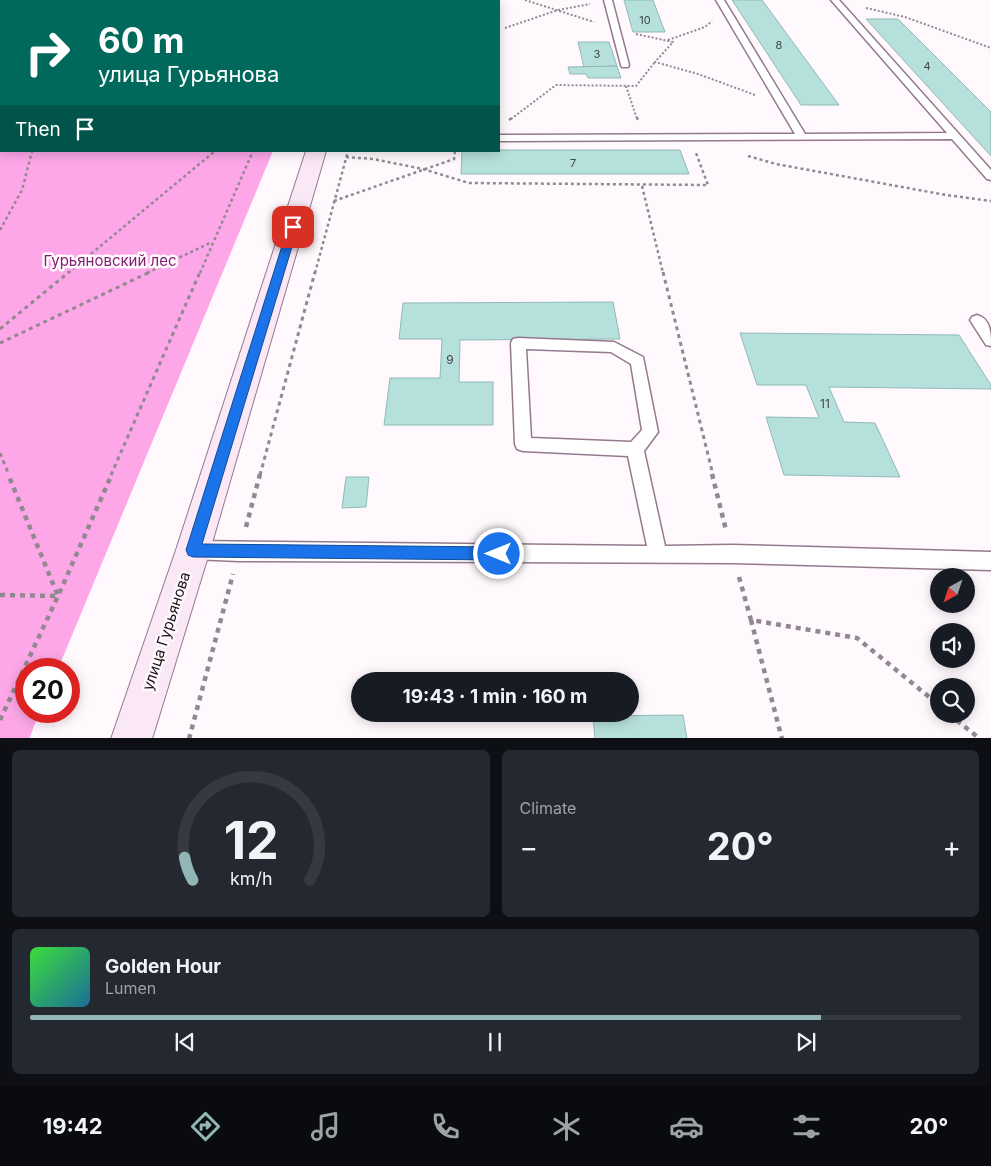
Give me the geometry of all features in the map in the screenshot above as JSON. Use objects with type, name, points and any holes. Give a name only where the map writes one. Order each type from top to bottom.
[{"type":"street","name":"улица Гурьянова","points":[[131,738],[193,550],[316,152]]},
{"type":"lane","points":[[608,0],[625,65]]},
{"type":"lane","points":[[720,0],[803,138]]},
{"type":"lane","points":[[835,0],[991,177]]},
{"type":"lane","points":[[500,138],[955,136]]},
{"type":"lane","points":[[977,320],[991,341]]},
{"type":"lane","points":[[518,343],[614,347],[638,361],[650,432],[635,449],[523,444],[518,343]]},
{"type":"lane","points":[[635,449],[658,555]]},
{"type":"lane","points":[[193,550],[239,552],[732,554],[991,561]]},
{"type":"path","points":[[506,122],[556,86],[636,86],[673,42],[616,30],[525,0]]},
{"type":"path","points":[[505,28],[558,10],[608,0]]},
{"type":"path","points":[[861,6],[905,17],[991,48]]},
{"type":"path","points":[[667,40],[705,27],[714,20],[730,16]]},
{"type":"path","points":[[655,62],[698,74],[784,106]]},
{"type":"path","points":[[626,86],[644,138]]},
{"type":"path","points":[[346,157],[372,159],[423,169],[469,183],[642,186],[708,185],[691,138]]},
{"type":"path","points":[[0,230],[22,190],[32,152]]},
{"type":"path","points":[[0,329],[214,152]]},
{"type":"path","points":[[0,720],[58,596],[252,152]]},
{"type":"path","points":[[189,738],[348,152]]},
{"type":"path","points":[[333,201],[454,158],[455,152]]},
{"type":"path","points":[[748,156],[776,164],[946,195],[991,200]]},
{"type":"path","points":[[642,186],[732,554],[782,738]]},
{"type":"path","points":[[0,342],[213,242]]},
{"type":"path","points":[[0,453],[58,596]]},
{"type":"path","points":[[0,595],[58,596]]},
{"type":"path","points":[[751,620],[857,638],[930,698]]},
{"type":"path","points":[[961,723],[980,738]]},
{"type":"green space","name":"Гурьяновский лес","points":[[0,152],[273,152],[63,658],[15,658],[15,723],[35,723],[29,738],[0,738]]},
{"type":"building","points":[[624,0],[653,0],[665,32],[633,32]]},
{"type":"building","points":[[732,0],[762,0],[839,105],[801,105]]},
{"type":"building","points":[[866,19],[898,19],[991,112],[991,156]]},
{"type":"building","points":[[578,42],[609,42],[617,66],[584,67]]},
{"type":"building","points":[[617,66],[621,78],[588,78],[586,74],[570,74],[568,67]]},
{"type":"building","points":[[500,150],[680,150],[689,174],[461,174],[462,152],[500,152]]},
{"type":"building","points":[[613,302],[620,339],[460,340],[459,382],[493,382],[493,425],[384,425],[390,378],[440,378],[442,339],[399,339],[403,303]]},
{"type":"building","points":[[740,333],[959,335],[991,385],[991,389],[829,387],[844,422],[875,423],[900,477],[784,475],[766,417],[819,418],[806,385],[757,385]]},
{"type":"building","points":[[346,477],[369,477],[366,507],[342,508]]},
{"type":"building","points":[[639,715],[683,715],[687,738],[595,738],[594,722],[639,722]]},
{"type":"route","points":[[293,227],[193,550],[499,554]]}]
